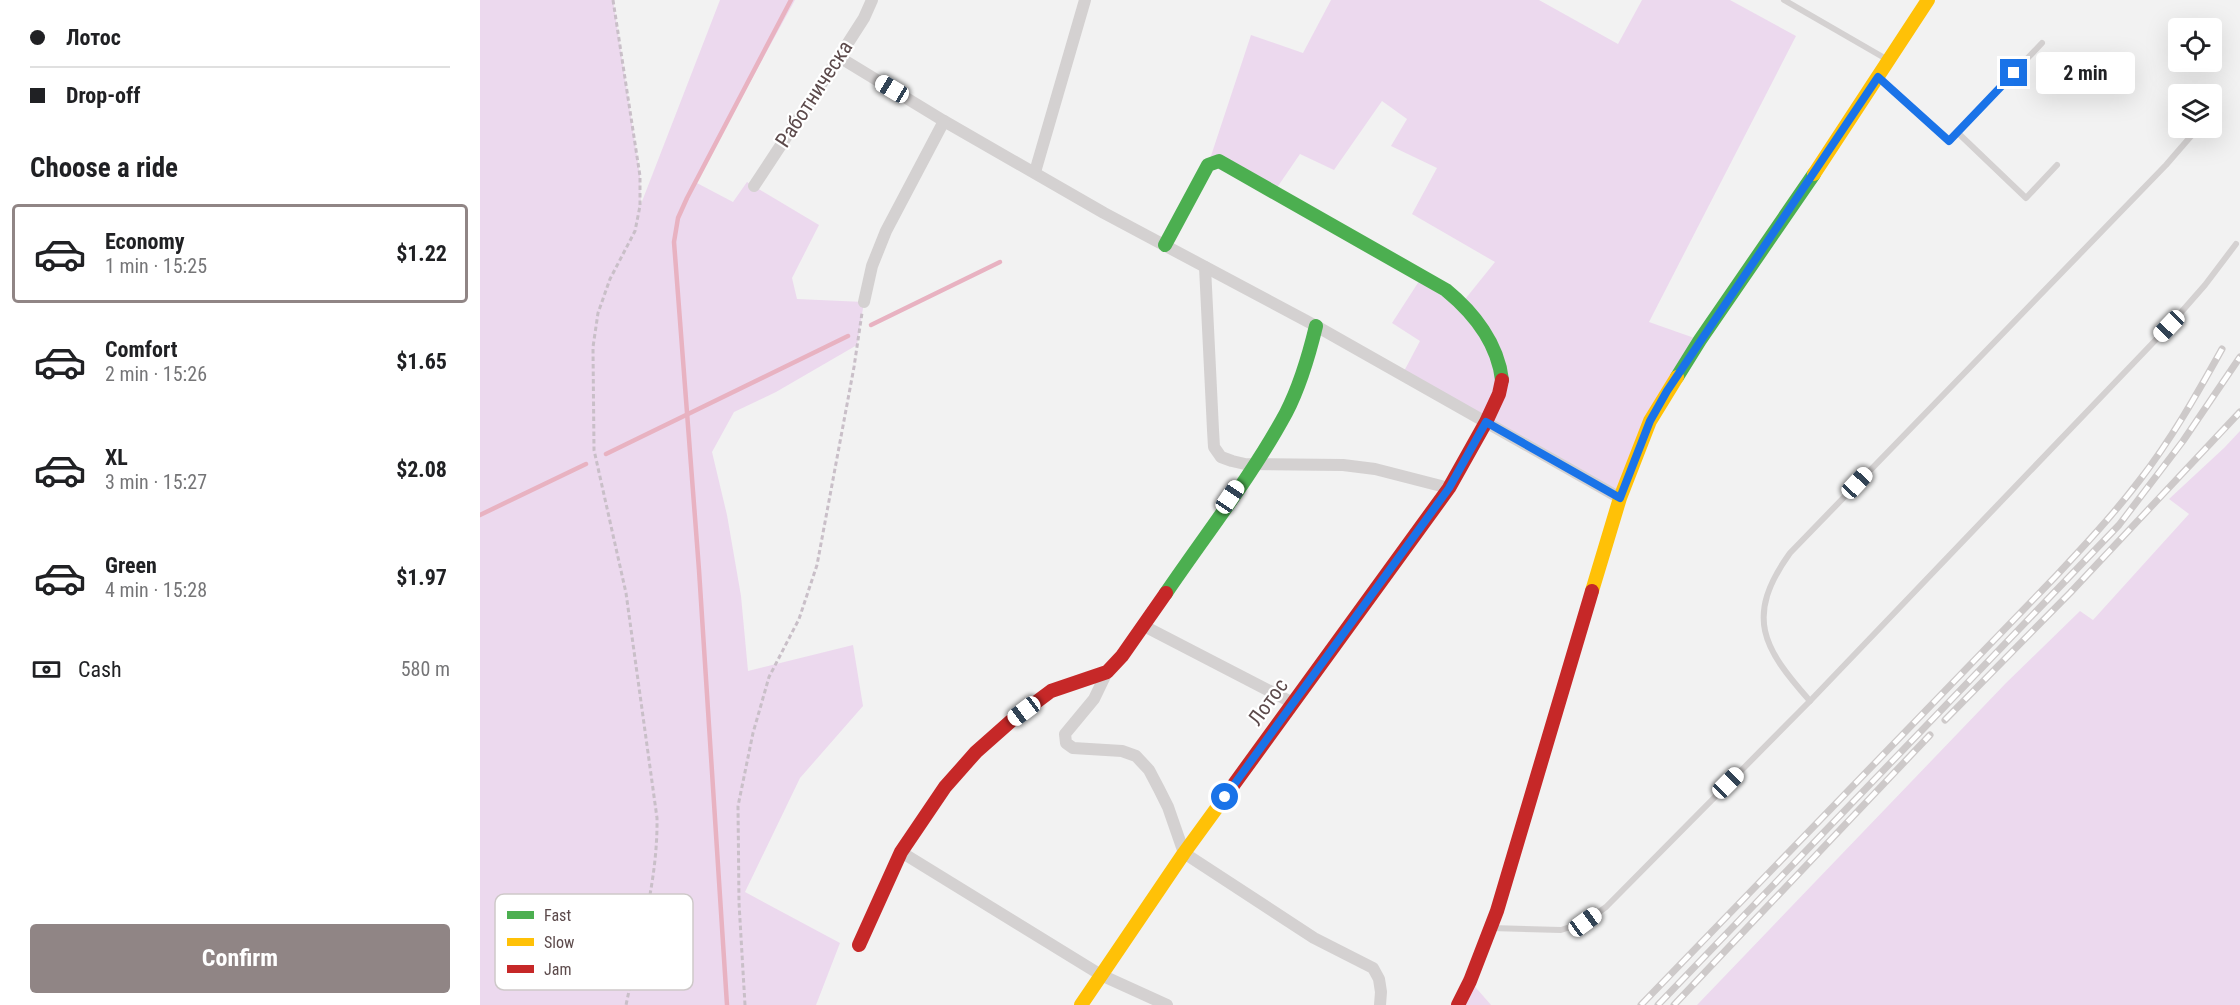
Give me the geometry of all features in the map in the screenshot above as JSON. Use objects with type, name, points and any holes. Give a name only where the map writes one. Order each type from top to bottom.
[{"type":"street","name":"Работническа","points":[[754,186],[864,18],[872,0]]},
{"type":"street","points":[[1035,172],[1084,0]]},
{"type":"street","points":[[1458,1005],[1470,981],[1490,928],[1620,498],[1646,430],[1667,391],[1928,0]]},
{"type":"street","points":[[839,57],[944,121],[1104,213],[1316,326],[1620,498]]},
{"type":"street","points":[[864,302],[872,266],[886,231],[944,121]]},
{"type":"street","name":"Лотос","points":[[1082,1005],[1184,853],[1449,488],[1486,422],[1499,394],[1502,380],[1500,364],[1483,330],[1462,303],[1436,283],[1219,161],[1208,165],[1165,245]]},
{"type":"street","points":[[1205,267],[1214,447],[1221,457],[1253,464],[1343,465],[1375,469],[1449,488]]},
{"type":"street","points":[[1316,326],[1310,353],[1286,412],[1144,626],[1107,672],[1094,699],[1065,734],[1066,743],[1073,748],[1122,751],[1136,756],[1149,770],[1168,807],[1184,853],[1314,938],[1373,968],[1379,979],[1380,1005]]},
{"type":"street","points":[[1144,626],[1293,703]]},
{"type":"street","points":[[859,945],[902,852],[945,787],[976,752],[1051,691],[1107,672]]},
{"type":"street","points":[[902,852],[1101,975],[1167,1005]]},
{"type":"lane","points":[[1784,0],[1889,61]]},
{"type":"lane","points":[[1878,77],[1949,141],[2042,43]]},
{"type":"lane","points":[[1957,132],[2026,198],[2057,165]]},
{"type":"lane","points":[[1810,701],[1783,671],[1766,638],[1763,615],[1767,592],[1774,574],[1790,553],[2166,165],[2189,138]]},
{"type":"lane","points":[[1490,928],[1561,930],[1585,922],[1606,907],[1810,701],[2169,326],[2205,285],[2236,244]]},
{"type":"path","points":[[613,0],[640,176],[640,206],[635,231],[610,279],[598,313],[593,347],[594,450],[626,593],[657,818],[657,844],[650,894]]},
{"type":"path","points":[[745,1005],[739,903],[738,806],[753,733],[769,677],[799,619],[817,565],[864,302]]},
{"type":"path","points":[[626,1005],[629,990]]},
{"type":"shaded area","points":[[480,0],[613,0],[640,176],[641,204],[720,0],[795,0],[695,182],[733,202],[747,182],[819,225],[792,278],[797,299],[864,302],[857,345],[776,392],[734,412],[712,452],[727,515],[741,596],[748,671],[853,645],[863,706],[800,778],[745,892],[840,943],[816,1005],[480,1005]]},
{"type":"shaded area","points":[[1331,0],[1539,0],[1618,44],[1642,0],[1730,0],[1796,36],[1649,322],[1700,340],[1667,391],[1620,498],[1402,375],[1420,341],[1392,323],[1423,275],[1462,303],[1495,262],[1412,214],[1437,168],[1391,146],[1407,119],[1382,101],[1334,170],[1300,154],[1274,192],[1208,165],[1251,35],[1303,53]]},
{"type":"shaded area","points":[[2240,431],[2240,1005],[1697,1005],[2006,683],[2080,611],[2093,620],[2189,514],[2169,499]]},
{"type":"shaded area","points":[[1470,981],[1491,1005],[1458,1005]]},
{"type":"waterway","points":[[727,1005],[699,570],[674,242],[678,218],[687,198],[791,0]]},
{"type":"waterway","points":[[871,325],[1000,262]]},
{"type":"waterway","points":[[606,454],[848,336]]},
{"type":"waterway","points":[[480,515],[586,464]]},
{"type":"railway","points":[[1641,1005],[2098,530],[2129,494],[2162,449],[2222,349]]},
{"type":"railway","points":[[1658,1005],[2119,525],[2183,441],[2240,357]]},
{"type":"railway","points":[[1945,720],[2070,593],[2240,412]]},
{"type":"railway","points":[[1674,1005],[1930,735]]},
{"type":"traffic: fast","points":[[1165,245],[1208,165],[1219,161],[1446,290],[1483,330],[1496,354],[1502,380]]},
{"type":"traffic: fast","points":[[1677,377],[1814,174]]},
{"type":"traffic: fast","points":[[1166,593],[1244,482],[1286,413],[1304,370],[1316,326]]},
{"type":"traffic: slow","points":[[1814,174],[1928,0]]},
{"type":"traffic: slow","points":[[1592,591],[1620,498],[1650,421],[1677,377]]},
{"type":"traffic: slow","points":[[1081,1005],[1224,798]]},
{"type":"traffic: jam","points":[[1224,798],[1449,488],[1486,422],[1499,394],[1502,380]]},
{"type":"traffic: jam","points":[[1458,1005],[1470,981],[1497,911],[1592,591]]},
{"type":"traffic: jam","points":[[859,945],[901,852],[945,787],[976,752],[1011,721],[1051,691],[1107,672],[1122,656],[1166,593]]},
{"type":"route","points":[[1225,797],[1449,488],[1486,422],[1620,498],[1650,421],[1667,391],[1878,77],[1949,141],[2014,73]]}]
